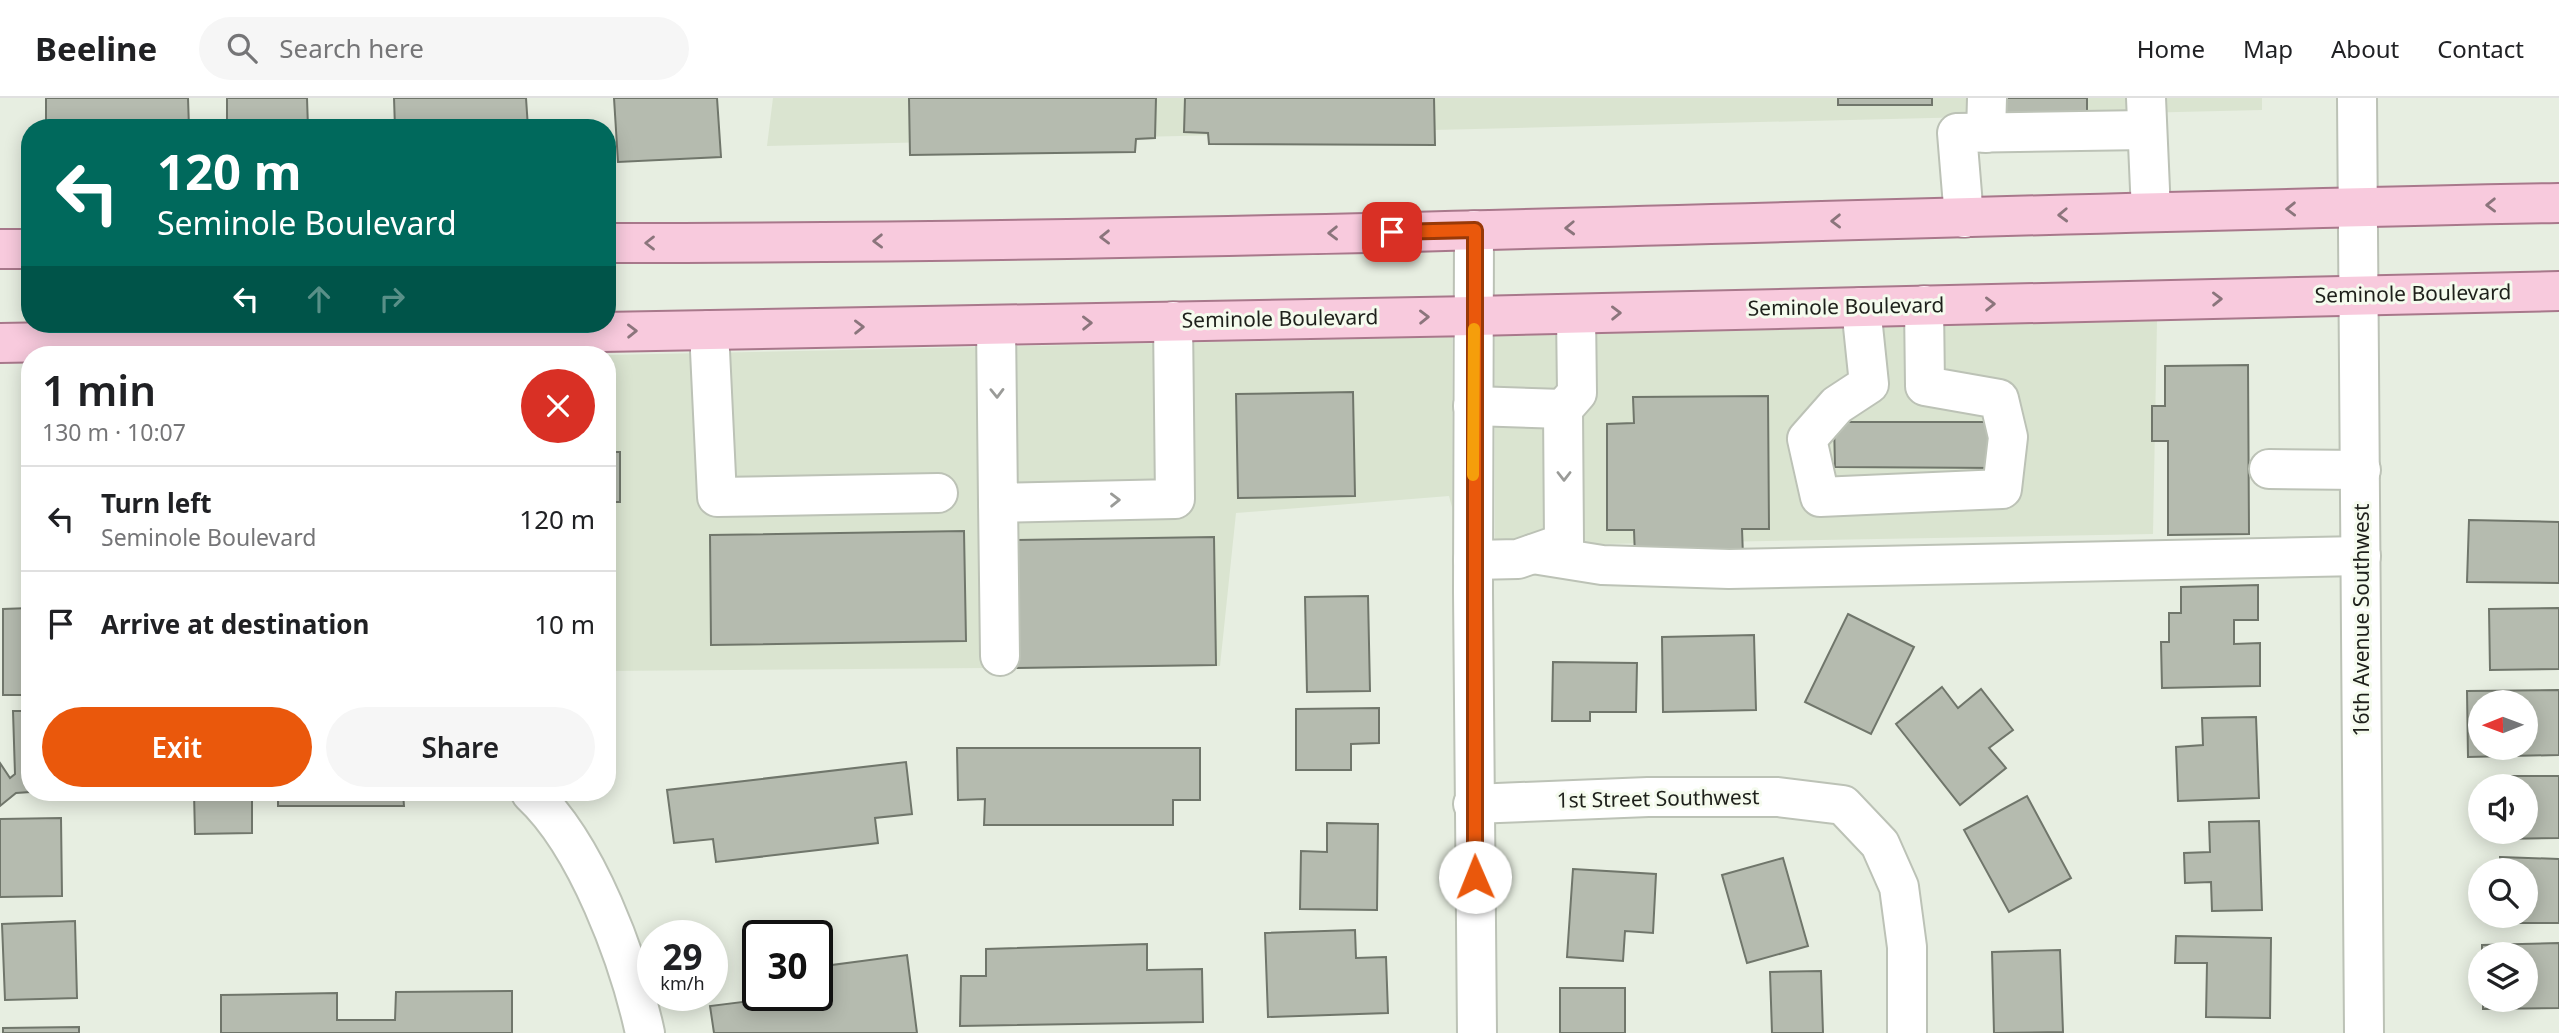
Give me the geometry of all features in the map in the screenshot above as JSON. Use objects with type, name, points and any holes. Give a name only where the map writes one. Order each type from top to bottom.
[{"type":"main road","points":[[616,243],[806,243],[1475,230],[2559,203]]},
{"type":"main road","points":[[0,249],[21,249]]},
{"type":"main road","name":"Seminole Boulevard","points":[[616,332],[2559,291]]},
{"type":"main road","name":"Seminole Boulevard","points":[[0,343],[590,333]]},
{"type":"street","name":"16th Avenue Southwest","points":[[2357,98],[2364,1033]]},
{"type":"street","points":[[1964,218],[1957,133],[1986,115],[2146,114],[2151,212]]},
{"type":"street","points":[[1475,230],[1473,804],[1477,1033]]},
{"type":"street","points":[[1924,305],[1925,386]]},
{"type":"street","points":[[1861,307],[1869,384]]},
{"type":"street","points":[[1548,549],[1563,409],[1577,393],[1576,314]]},
{"type":"street","points":[[998,503],[1175,499],[1174,321]]},
{"type":"street","points":[[996,325],[1000,656]]},
{"type":"street","points":[[709,330],[717,497],[938,493]]},
{"type":"street","points":[[1869,384],[1925,386],[1999,399],[2008,437],[2002,489],[1820,496],[1807,439],[1837,405],[1869,384]]},
{"type":"street","points":[[1473,406],[1563,409]]},
{"type":"street","points":[[2269,469],[2361,470]]},
{"type":"street","points":[[1473,559],[1518,559],[1548,549],[1602,565],[1729,569],[2361,556]]},
{"type":"street","name":"1st Street Southwest","points":[[1473,804],[1648,797],[1778,797],[1843,805],[1880,844],[1899,887],[1907,947],[1907,1033]]},
{"type":"street","points":[[540,801],[552,812],[626,958],[645,1033]]},
{"type":"shaded area","points":[[773,98],[2262,98],[2262,110],[767,146]]},
{"type":"shaded area","points":[[2157,321],[2153,534],[1495,546],[1495,336]]},
{"type":"shaded area","points":[[1452,337],[1452,507],[1449,496],[1236,513],[1220,666],[616,671],[616,355]]},
{"type":"building","points":[[46,98],[188,98],[189,119],[46,119]]},
{"type":"building","points":[[227,98],[307,98],[308,119],[227,119]]},
{"type":"building","points":[[394,98],[526,98],[527,119],[395,119]]},
{"type":"building","points":[[614,98],[717,98],[721,157],[618,162]]},
{"type":"building","points":[[909,98],[1156,98],[1155,138],[1136,139],[1135,152],[910,155]]},
{"type":"building","points":[[1185,98],[1434,98],[1435,145],[1209,144],[1208,133],[1184,132]]},
{"type":"building","points":[[1838,98],[1932,98],[1932,105],[1838,105]]},
{"type":"building","points":[[2000,98],[2087,98],[2087,115],[2001,116]]},
{"type":"building","points":[[2248,365],[2249,534],[2168,535],[2168,441],[2152,441],[2152,406],[2165,406],[2165,366]]},
{"type":"building","points":[[1353,392],[1355,496],[1238,498],[1236,394]]},
{"type":"building","points":[[1768,396],[1769,529],[1742,529],[1743,556],[1635,557],[1634,530],[1607,530],[1607,424],[1634,423],[1633,397]]},
{"type":"building","points":[[1834,422],[1997,422],[1998,468],[1835,467]]},
{"type":"building","points":[[616,452],[620,452],[620,502],[616,502]]},
{"type":"building","points":[[2469,520],[2559,522],[2559,583],[2467,582]]},
{"type":"building","points":[[964,531],[966,641],[711,645],[710,535]]},
{"type":"building","points":[[1214,537],[1216,665],[1010,668],[1008,540]]},
{"type":"building","points":[[2258,585],[2258,620],[2234,620],[2234,644],[2260,643],[2260,686],[2162,688],[2161,642],[2169,642],[2169,613],[2181,613],[2181,587]]},
{"type":"building","points":[[1368,596],[1370,691],[1307,692],[1305,597]]},
{"type":"building","points":[[21,608],[21,695],[3,695],[3,609]]},
{"type":"building","points":[[2559,608],[2559,669],[2490,670],[2489,609]]},
{"type":"building","points":[[1848,614],[1914,647],[1871,734],[1805,702]]},
{"type":"building","points":[[1754,635],[1756,710],[1663,712],[1662,637]]},
{"type":"building","points":[[1553,662],[1637,663],[1636,712],[1590,712],[1590,721],[1552,721]]},
{"type":"building","points":[[1942,687],[1958,708],[1981,689],[2013,730],[1989,748],[2006,768],[1960,805],[1896,724]]},
{"type":"building","points":[[2538,690],[2559,690],[2559,755],[2538,755]]},
{"type":"building","points":[[2467,691],[2468,691],[2468,757]]},
{"type":"building","points":[[1379,708],[1379,743],[1351,744],[1351,770],[1296,770],[1296,709]]},
{"type":"building","points":[[13,711],[21,711],[21,793],[16,793],[0,806],[0,763],[10,778],[15,774]]},
{"type":"building","points":[[2256,717],[2259,798],[2178,801],[2176,747],[2203,745],[2202,718]]},
{"type":"building","points":[[957,748],[1200,748],[1200,800],[1173,800],[1173,825],[984,825],[985,799],[958,800]]},
{"type":"building","points":[[906,762],[912,814],[875,818],[878,843],[716,862],[713,839],[674,843],[667,790]]},
{"type":"building","points":[[2538,776],[2559,776],[2559,838],[2538,838]]},
{"type":"building","points":[[2027,796],[2071,878],[2009,912],[1964,830]]},
{"type":"building","points":[[194,801],[252,801],[252,833],[195,834]]},
{"type":"building","points":[[278,801],[404,801],[404,806],[278,806]]},
{"type":"building","points":[[61,818],[62,896],[0,897],[0,819]]},
{"type":"building","points":[[2259,821],[2262,910],[2212,911],[2211,882],[2185,883],[2184,853],[2210,852],[2209,822]]},
{"type":"building","points":[[1327,823],[1378,824],[1377,910],[1300,909],[1301,851],[1327,852]]},
{"type":"building","points":[[1783,858],[1808,946],[1747,963],[1722,875]]},
{"type":"building","points":[[2538,858],[2559,859],[2559,923],[2538,923]]},
{"type":"building","points":[[1573,869],[1656,874],[1653,933],[1625,931],[1623,961],[1567,957]]},
{"type":"building","points":[[75,921],[77,998],[5,1000],[2,924]]},
{"type":"building","points":[[1355,930],[1356,958],[1386,957],[1388,1013],[1268,1017],[1265,933]]},
{"type":"building","points":[[2176,936],[2271,938],[2270,1018],[2206,1017],[2207,963],[2175,963]]},
{"type":"building","points":[[2559,943],[2559,1008],[2538,1008],[2538,944]]},
{"type":"building","points":[[1147,944],[1147,970],[1202,969],[1203,1022],[960,1026],[961,976],[986,976],[986,949]]},
{"type":"building","points":[[2060,950],[2063,1032],[1994,1033],[1992,952]]},
{"type":"building","points":[[907,955],[917,1033],[714,1033],[711,1011],[728,1011],[728,1004],[742,1002],[742,1011],[833,1011],[833,965]]},
{"type":"building","points":[[1821,971],[1823,1033],[1772,1033],[1770,972]]},
{"type":"building","points":[[1560,988],[1625,988],[1625,1033],[1560,1033]]},
{"type":"building","points":[[512,991],[512,1033],[221,1033],[221,995],[337,993],[337,1020],[395,1020],[396,992]]},
{"type":"building","points":[[79,1027],[79,1033],[3,1033],[3,1028]]},
{"type":"slow traffic","points":[[1473,475],[1474,329]]},
{"type":"route","points":[[1392,232],[1475,230],[1475,877]]}]
